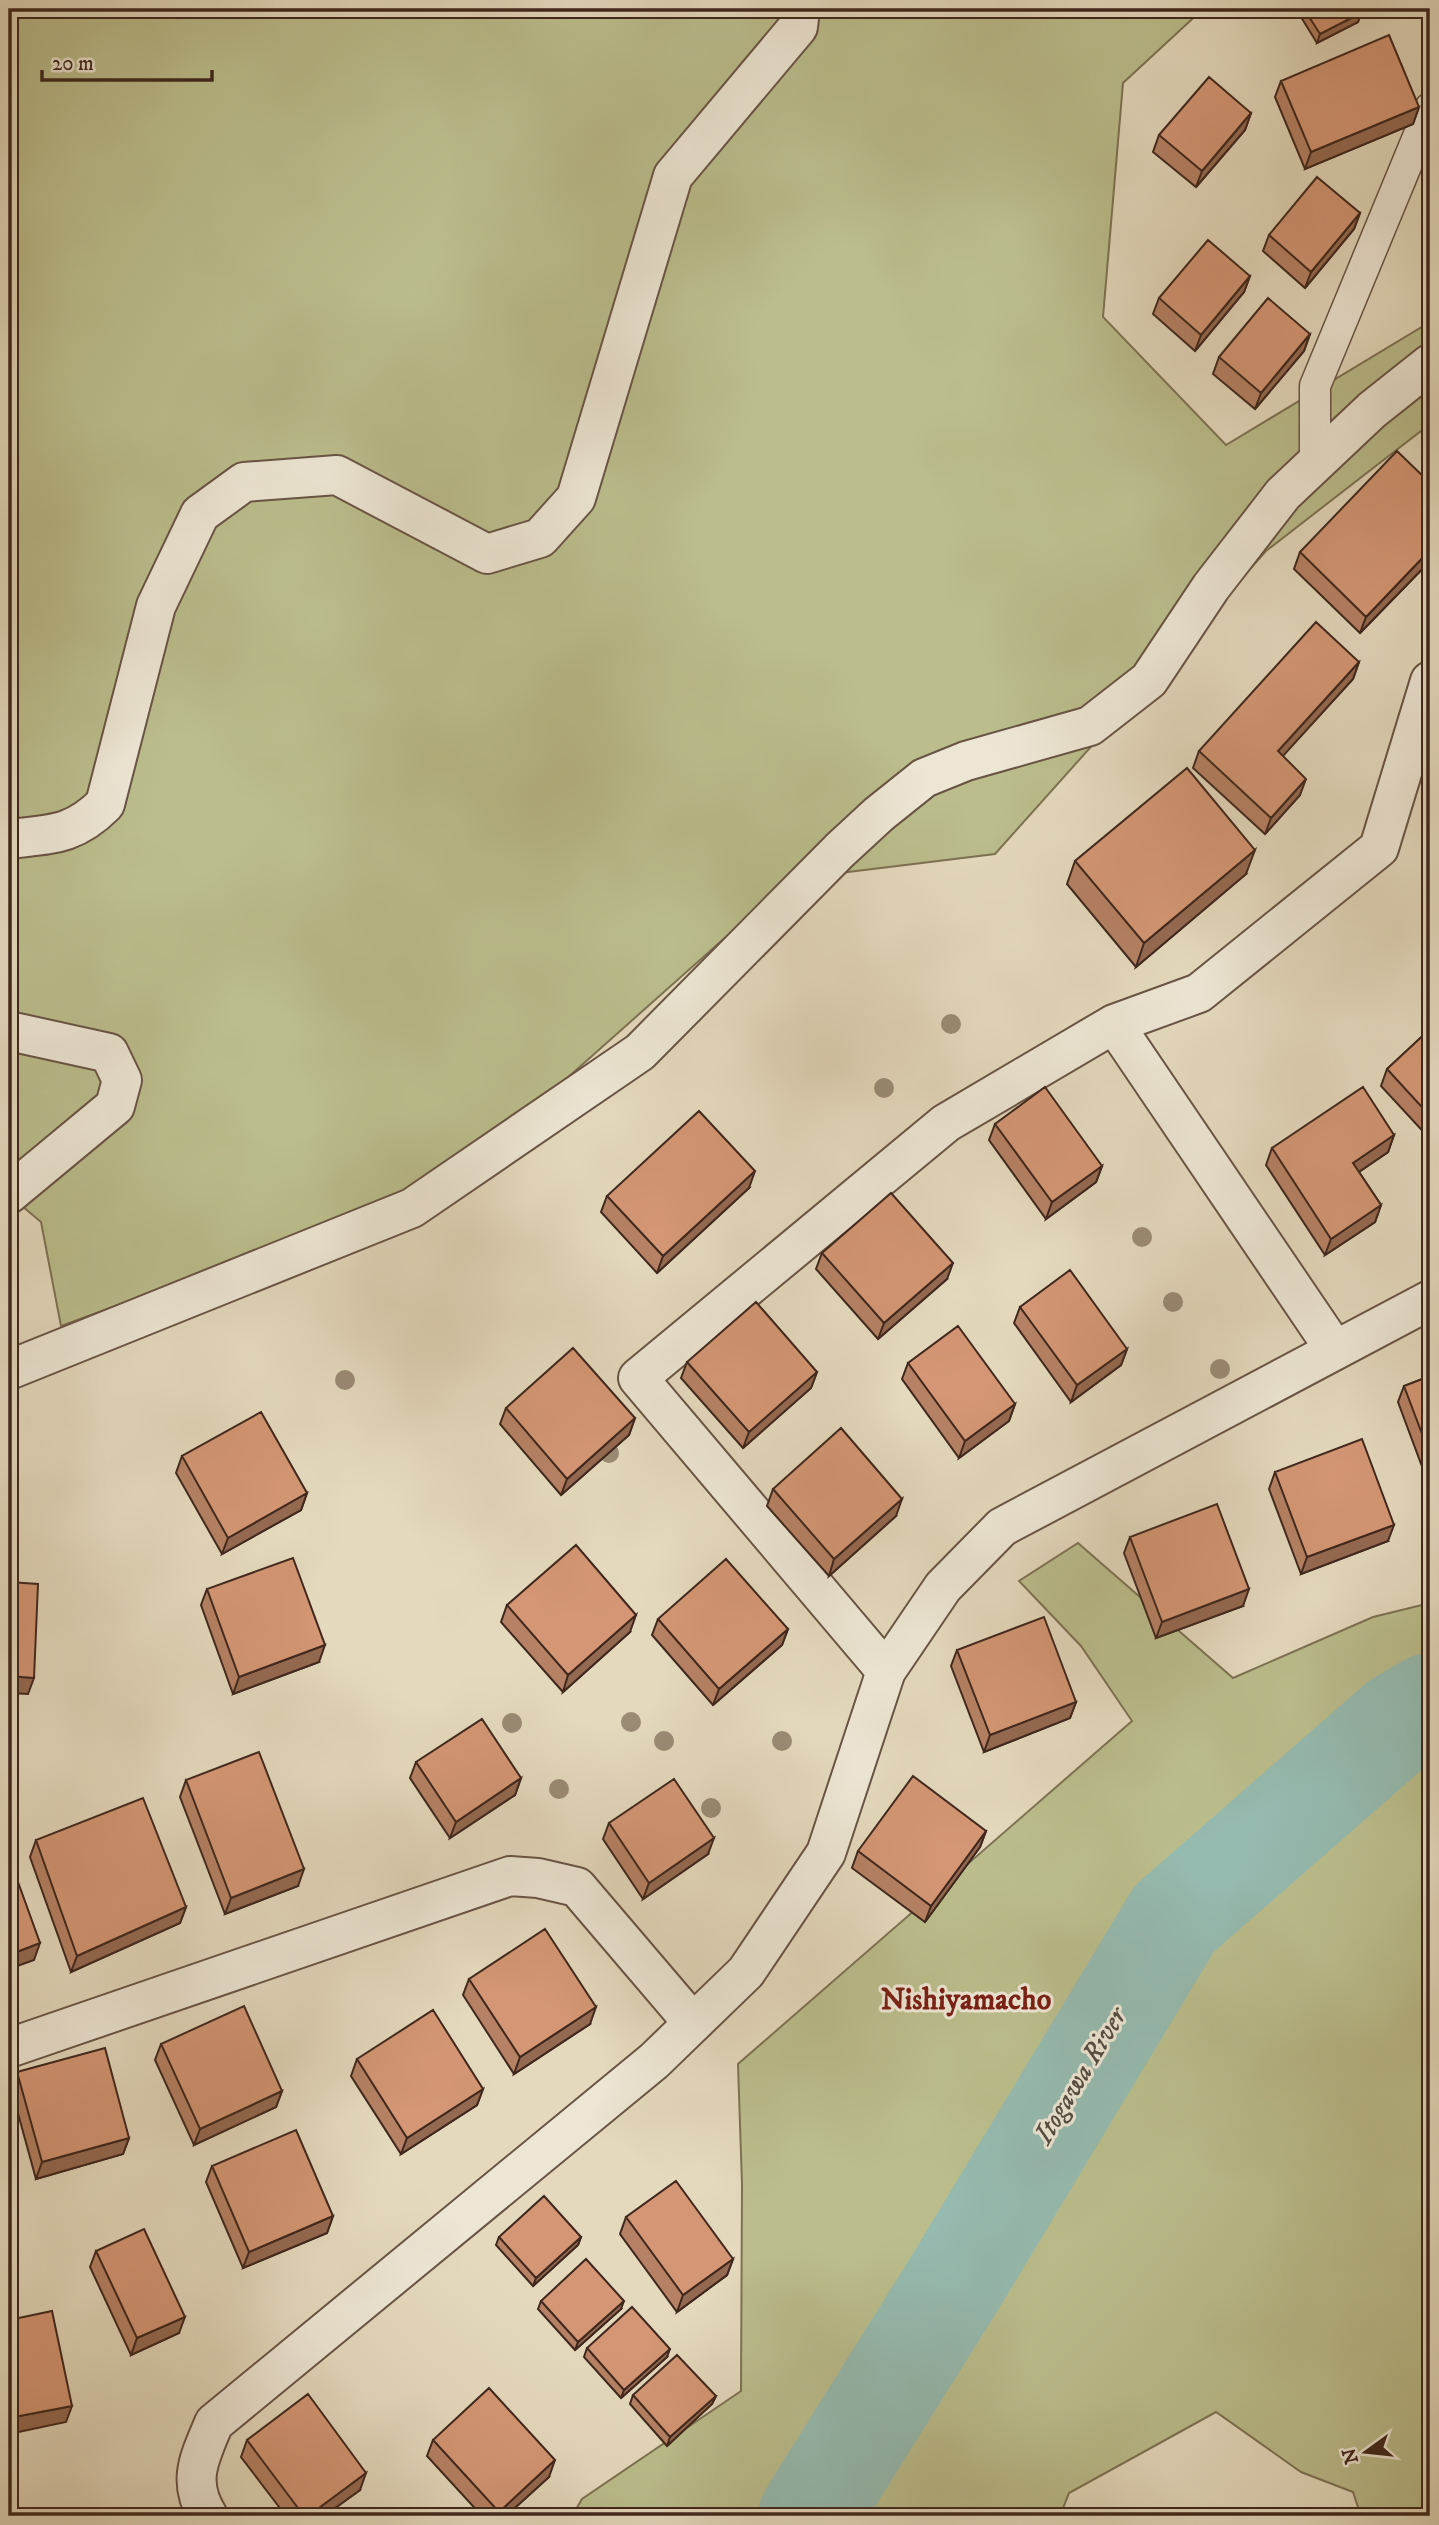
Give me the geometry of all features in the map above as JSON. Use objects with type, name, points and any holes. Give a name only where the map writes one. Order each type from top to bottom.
[{"type":"street","points":[[9,839],[56,834],[87,822],[104,804],[156,606],[200,514],[244,482],[337,475],[487,554],[540,538],[576,498],[673,176],[798,27],[800,9]]},
{"type":"street","points":[[9,1370],[412,1208],[640,1052],[841,849],[924,778],[966,761],[1090,726],[1149,680],[1211,587],[1283,494],[1373,410],[1430,364]]},
{"type":"street","points":[[886,1671],[638,1378],[946,1123],[1114,1024],[1199,993],[1379,848],[1430,681]]},
{"type":"street","points":[[1114,1024],[1335,1350]]},
{"type":"street","points":[[9,1031],[109,1053],[122,1080],[115,1106],[9,1194]]},
{"type":"street","points":[[208,2516],[199,2502],[196,2466],[214,2423],[643,2070],[746,1972],[826,1853],[886,1671],[943,1587],[1002,1527],[1430,1300]]},
{"type":"street","points":[[9,2048],[510,1876],[538,1878],[577,1887],[693,2023]]},
{"type":"lane","points":[[1315,464],[1315,386],[1430,108]]},
{"type":"green space","points":[[9,9],[1203,9],[1123,83],[1103,317],[1226,445],[1430,322],[1430,424],[1266,551],[995,854],[791,879],[448,1184],[61,1326],[41,1222],[9,1195]]},
{"type":"green space","points":[[1078,1543],[1233,1678],[1373,1617],[1430,1603],[1430,2516],[1361,2516],[1353,2492],[1301,2472],[1216,2412],[1069,2493],[1060,2516],[572,2516],[582,2499],[741,2391],[742,2185],[738,2064],[1132,1721],[1081,1646],[1019,1581]]},
{"type":"building","points":[[1304,9],[1359,9],[1361,13],[1320,34]]},
{"type":"building","points":[[1389,35],[1419,107],[1311,152],[1281,81]]},
{"type":"building","points":[[1209,77],[1251,113],[1202,171],[1159,135]]},
{"type":"building","points":[[1317,177],[1360,213],[1311,272],[1269,235]]},
{"type":"building","points":[[1208,240],[1250,276],[1201,335],[1159,298]]},
{"type":"building","points":[[1268,298],[1310,334],[1261,393],[1219,357]]},
{"type":"building","points":[[1397,451],[1430,483],[1430,550],[1366,617],[1300,552]]},
{"type":"building","points":[[1316,622],[1359,662],[1278,751],[1306,779],[1271,818],[1199,751]]},
{"type":"building","points":[[1187,768],[1255,850],[1144,943],[1075,861]]},
{"type":"building","points":[[1430,1029],[1430,1116],[1387,1069]]},
{"type":"building","points":[[1045,1087],[1102,1166],[1052,1202],[995,1124]]},
{"type":"building","points":[[1363,1087],[1394,1135],[1353,1163],[1381,1205],[1331,1239],[1272,1148]]},
{"type":"building","points":[[699,1111],[755,1171],[663,1256],[607,1196]]},
{"type":"building","points":[[891,1193],[953,1263],[884,1323],[822,1253]]},
{"type":"building","points":[[1070,1270],[1127,1349],[1077,1385],[1020,1307]]},
{"type":"building","points":[[756,1302],[817,1372],[749,1432],[687,1362]]},
{"type":"building","points":[[958,1326],[1015,1404],[965,1441],[908,1363]]},
{"type":"building","points":[[573,1348],[635,1418],[567,1479],[506,1408]]},
{"type":"building","points":[[1430,1376],[1430,1455],[1404,1386]]},
{"type":"building","points":[[261,1412],[307,1493],[228,1538],[182,1456]]},
{"type":"building","points":[[841,1428],[902,1499],[834,1559],[773,1489]]},
{"type":"building","points":[[1362,1439],[1394,1525],[1307,1557],[1275,1472]]},
{"type":"building","points":[[1217,1504],[1249,1589],[1162,1622],[1130,1537]]},
{"type":"building","points":[[576,1545],[636,1615],[568,1675],[507,1605]]},
{"type":"building","points":[[293,1558],[325,1645],[239,1677],[207,1589]]},
{"type":"building","points":[[726,1559],[788,1629],[719,1689],[658,1619]]},
{"type":"building","points":[[9,1582],[38,1584],[34,1678],[9,1676]]},
{"type":"building","points":[[1044,1617],[1076,1702],[990,1735],[957,1650]]},
{"type":"building","points":[[9,1708],[16,1708],[12,1801],[9,1801]]},
{"type":"building","points":[[482,1719],[521,1778],[456,1822],[416,1762]]},
{"type":"building","points":[[259,1752],[304,1869],[231,1898],[186,1780]]},
{"type":"building","points":[[913,1776],[986,1831],[931,1906],[858,1851]]},
{"type":"building","points":[[674,1779],[714,1838],[649,1883],[609,1823]]},
{"type":"building","points":[[143,1798],[186,1907],[77,1956],[36,1840]]},
{"type":"building","points":[[9,1857],[40,1943],[9,1955]]},
{"type":"building","points":[[545,1929],[596,2007],[520,2057],[469,1979]]},
{"type":"building","points":[[244,2006],[282,2091],[200,2129],[161,2044]]},
{"type":"building","points":[[433,2010],[483,2089],[407,2138],[357,2059]]},
{"type":"building","points":[[105,2048],[129,2138],[42,2162],[17,2072]]},
{"type":"building","points":[[296,2130],[333,2216],[249,2252],[212,2166]]},
{"type":"building","points":[[676,2181],[733,2259],[683,2295],[626,2217]]},
{"type":"building","points":[[544,2196],[581,2237],[536,2278],[499,2237]]},
{"type":"building","points":[[144,2229],[185,2317],[137,2338],[96,2251]]},
{"type":"building","points":[[586,2259],[624,2301],[578,2342],[541,2301]]},
{"type":"building","points":[[632,2307],[670,2349],[624,2390],[587,2348]]},
{"type":"building","points":[[52,2311],[72,2406],[9,2418],[9,2320]]},
{"type":"building","points":[[677,2355],[716,2396],[670,2437],[633,2395]]},
{"type":"building","points":[[489,2388],[555,2460],[499,2512],[433,2440]]},
{"type":"building","points":[[308,2394],[366,2473],[308,2516],[304,2516],[247,2440]]},
{"type":"waterway","name":"Itogawa River","points":[[809,2516],[956,2281],[1174,1919],[1399,1722],[1430,1704]]},
{"type":"district","name":"Nishiyamacho","points":[[966,1999]]}]
